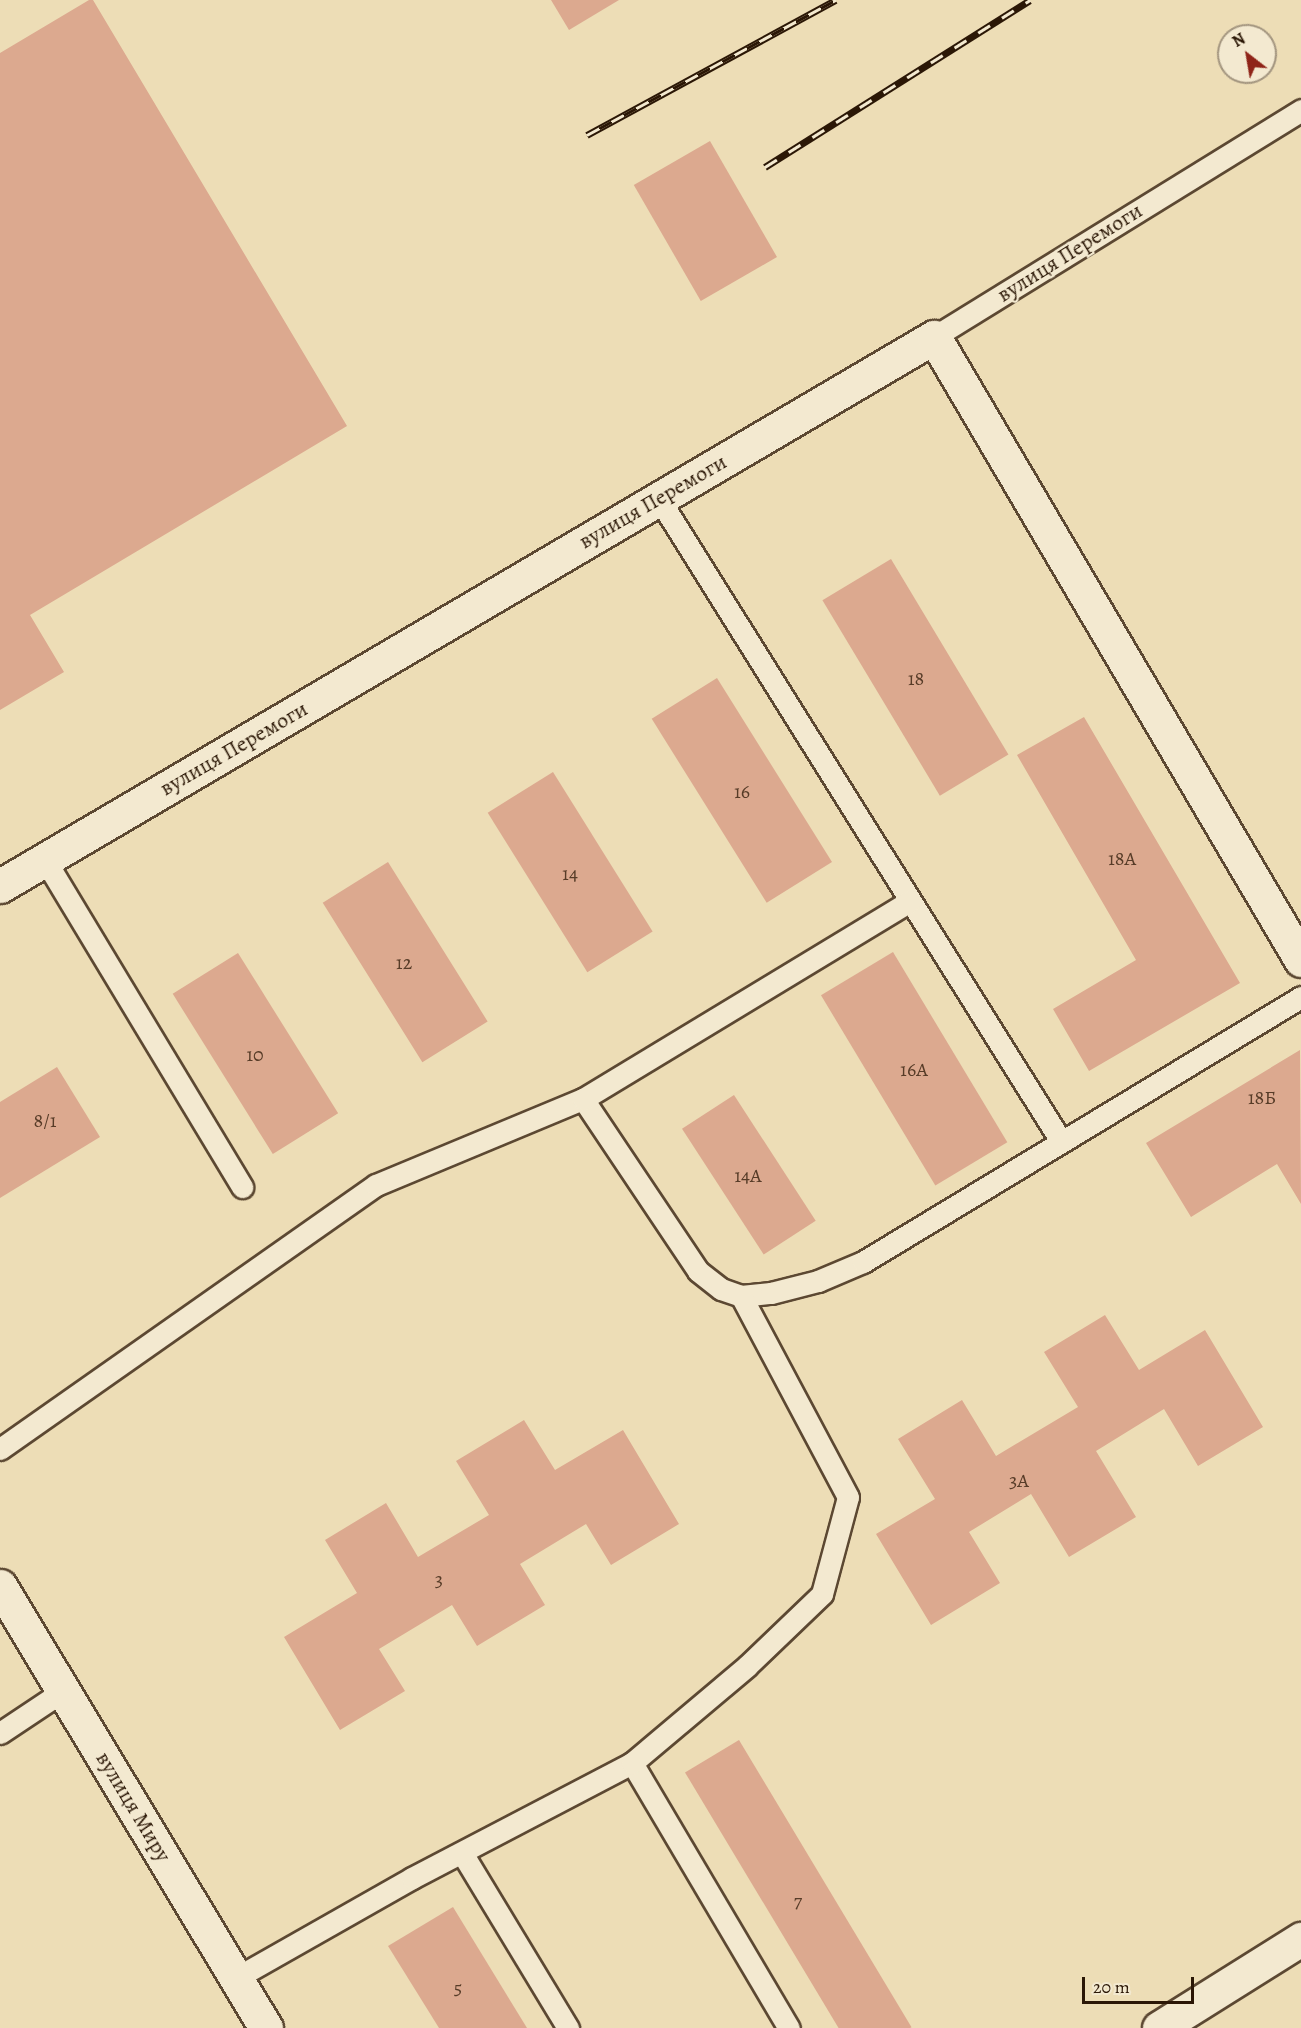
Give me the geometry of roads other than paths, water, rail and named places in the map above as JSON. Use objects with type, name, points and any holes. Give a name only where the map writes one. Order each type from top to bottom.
[{"type":"street","name":"вулиця Перемоги","points":[[0,886],[934,337]]},
{"type":"street","points":[[934,337],[1301,960]]},
{"type":"street","name":"вулиця Миру","points":[[0,1586],[266,2028]]},
{"type":"street","points":[[1159,2028],[1301,1939]]},
{"type":"lane","name":"вулиця Перемоги","points":[[934,337],[1301,110]]},
{"type":"lane","points":[[659,499],[1061,1141]]},
{"type":"lane","points":[[45,860],[242,1187]]},
{"type":"lane","points":[[0,1449],[376,1185],[583,1099],[910,902]]},
{"type":"lane","points":[[583,1099],[698,1271],[721,1289],[741,1296],[818,1281],[863,1262],[1301,997]]},
{"type":"lane","points":[[236,1978],[462,1853],[632,1763],[747,1666],[822,1594],[848,1497],[741,1296]]},
{"type":"lane","points":[[0,1733],[63,1691]]},
{"type":"lane","points":[[632,1763],[789,2028]]},
{"type":"lane","points":[[462,1853],[568,2028]]},
{"type":"railway","points":[[587,135],[836,0]]},
{"type":"railway","points":[[765,167],[1030,0]]}]
